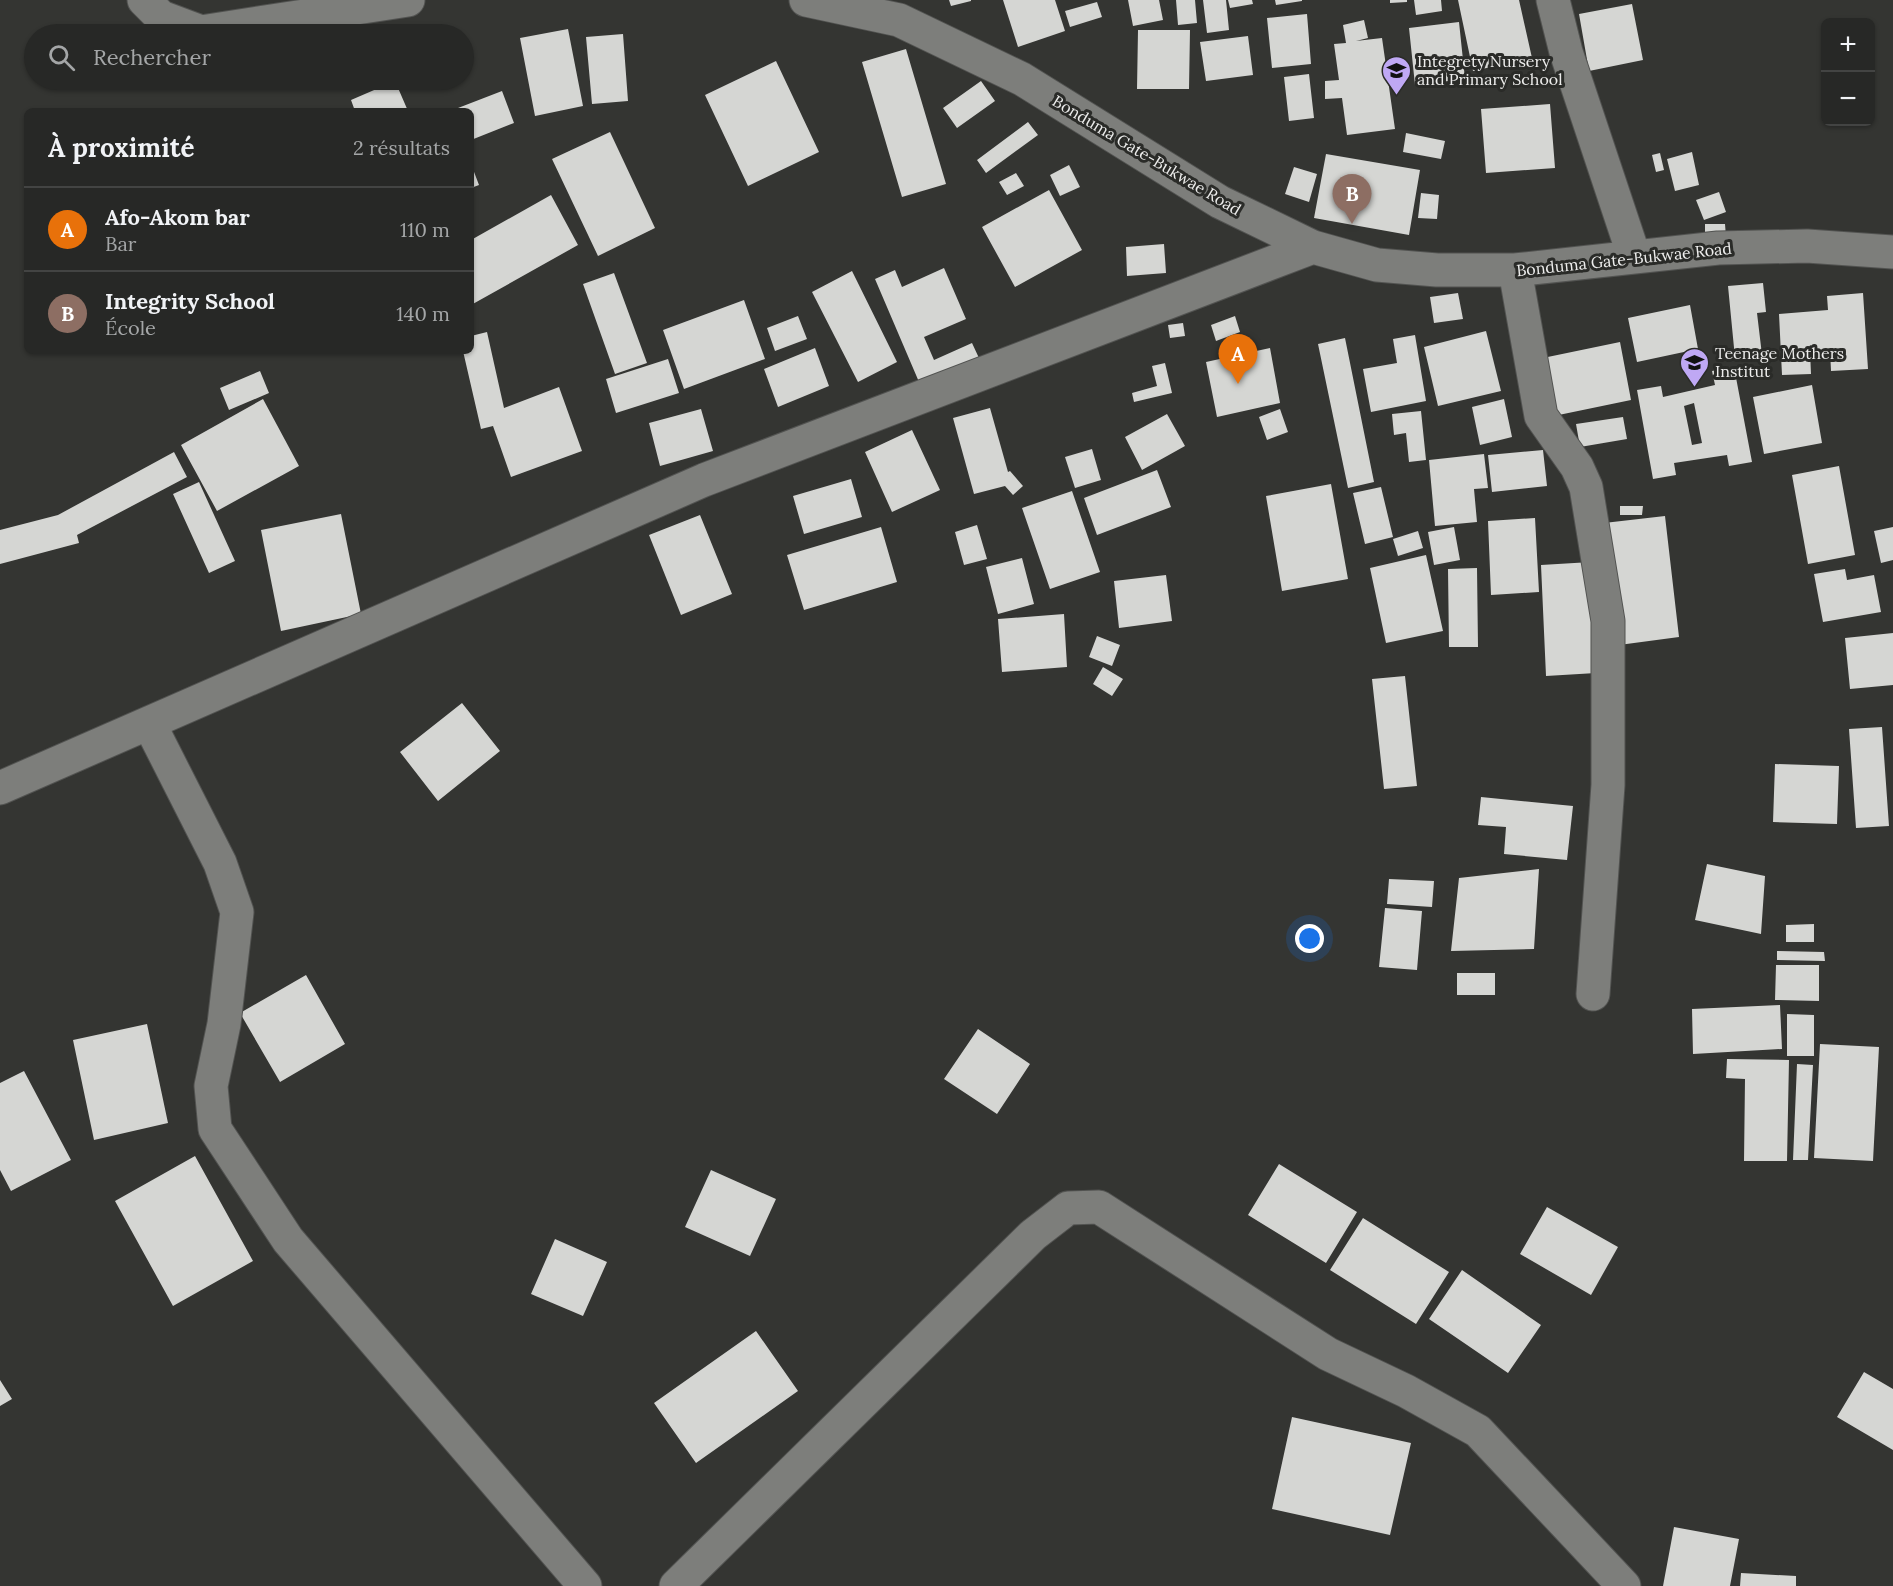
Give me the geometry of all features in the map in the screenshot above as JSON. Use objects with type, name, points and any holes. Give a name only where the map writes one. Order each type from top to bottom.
[{"type":"street","points":[[144,0],[161,17],[180,24]]},
{"type":"street","points":[[253,24],[408,0]]},
{"type":"street","name":"Bonduma Gate-Bukwae Road","points":[[806,0],[899,20],[1022,79],[1220,202],[1313,247],[1377,265],[1437,270],[1515,270],[1718,248],[1807,246],[1893,252]]},
{"type":"street","points":[[1553,0],[1566,52],[1634,256]]},
{"type":"street","points":[[0,788],[704,480],[1313,247]]},
{"type":"street","points":[[1515,270],[1541,416],[1577,467],[1586,487],[1608,621],[1608,785],[1593,994]]},
{"type":"street","points":[[149,723],[220,863],[237,912],[224,1024],[211,1086],[215,1129],[288,1240],[585,1586]]},
{"type":"street","points":[[676,1586],[1033,1235],[1068,1208],[1099,1207],[1328,1354],[1406,1391],[1478,1431],[1624,1586]]},
{"type":"building","points":[[949,0],[971,0],[971,1],[951,6]]},
{"type":"building","points":[[1003,0],[1055,0],[1065,31],[1018,47]]},
{"type":"building","points":[[1128,0],[1159,0],[1163,20],[1133,26]]},
{"type":"building","points":[[1176,0],[1195,0],[1197,23],[1178,25]]},
{"type":"building","points":[[1203,0],[1226,0],[1229,30],[1207,33]]},
{"type":"building","points":[[1228,0],[1252,0],[1253,4],[1230,8]]},
{"type":"building","points":[[1275,0],[1302,0],[1302,1],[1276,5]]},
{"type":"building","points":[[1390,0],[1407,0],[1407,2],[1390,3]]},
{"type":"building","points":[[1414,0],[1441,0],[1442,11],[1416,15]]},
{"type":"building","points":[[1458,0],[1519,0],[1532,58],[1473,71]]},
{"type":"building","points":[[1097,2],[1102,17],[1070,27],[1065,11]]},
{"type":"building","points":[[1632,4],[1643,60],[1589,71],[1579,14]]},
{"type":"building","points":[[1307,14],[1311,64],[1272,68],[1267,18]]},
{"type":"building","points":[[1364,20],[1368,38],[1356,41],[1382,38],[1395,129],[1347,135],[1342,98],[1325,99],[1325,81],[1339,80],[1334,44],[1346,43],[1343,25]]},
{"type":"building","points":[[1459,22],[1465,79],[1415,85],[1409,28]]},
{"type":"building","points":[[568,29],[583,106],[535,116],[520,38]]},
{"type":"building","points":[[1138,30],[1190,30],[1189,89],[1137,89]]},
{"type":"building","points":[[623,34],[628,101],[592,104],[586,37]]},
{"type":"building","points":[[1248,36],[1253,75],[1206,81],[1200,42]]},
{"type":"building","points":[[906,49],[946,184],[902,197],[862,62]]},
{"type":"building","points":[[776,61],[819,152],[748,186],[705,95]]},
{"type":"building","points":[[1309,74],[1314,118],[1289,121],[1284,77]]},
{"type":"building","points":[[981,81],[995,101],[957,128],[943,108]]},
{"type":"building","points":[[374,90],[399,90],[407,108],[354,108],[351,100]]},
{"type":"building","points":[[502,91],[514,123],[474,139],[474,108],[458,108]]},
{"type":"building","points":[[1550,104],[1555,168],[1486,173],[1481,109]]},
{"type":"building","points":[[1028,122],[1038,135],[986,173],[977,160]]},
{"type":"building","points":[[610,132],[655,228],[598,256],[552,159]]},
{"type":"building","points":[[1406,133],[1445,141],[1441,159],[1403,152]]},
{"type":"building","points":[[1692,152],[1699,185],[1675,191],[1667,159]]},
{"type":"building","points":[[1660,153],[1664,170],[1656,172],[1652,155]]},
{"type":"building","points":[[1326,154],[1420,170],[1409,235],[1314,218]]},
{"type":"building","points":[[1069,165],[1080,187],[1060,196],[1050,175]]},
{"type":"building","points":[[1294,167],[1317,174],[1309,202],[1285,194]]},
{"type":"building","points":[[474,172],[479,185],[474,187]]},
{"type":"building","points":[[1016,173],[1024,186],[1007,195],[999,182]]},
{"type":"building","points":[[1049,190],[1082,250],[1015,287],[982,227]]},
{"type":"building","points":[[1719,192],[1726,212],[1704,220],[1696,200]]},
{"type":"building","points":[[1421,193],[1439,195],[1437,219],[1418,218]]},
{"type":"building","points":[[551,195],[578,245],[474,303],[474,238]]},
{"type":"building","points":[[1705,224],[1725,224],[1726,237],[1705,238]]},
{"type":"building","points":[[1164,244],[1166,273],[1127,276],[1126,247]]},
{"type":"building","points":[[944,268],[966,319],[924,337],[934,360],[972,343],[985,371],[925,396],[875,279],[895,270],[902,287]]},
{"type":"building","points":[[852,271],[897,362],[858,382],[812,292]]},
{"type":"building","points":[[614,273],[647,363],[615,374],[583,284]]},
{"type":"building","points":[[1763,283],[1766,312],[1757,313],[1762,355],[1735,358],[1728,286]]},
{"type":"building","points":[[1458,293],[1463,319],[1434,323],[1430,297]]},
{"type":"building","points":[[1863,293],[1868,369],[1831,371],[1830,350],[1810,351],[1811,374],[1782,375],[1779,314],[1828,310],[1827,296]]},
{"type":"building","points":[[744,300],[765,359],[684,389],[663,330]]},
{"type":"building","points":[[1690,305],[1698,349],[1637,362],[1628,318]]},
{"type":"building","points":[[798,316],[807,339],[775,351],[767,328]]},
{"type":"building","points":[[1235,316],[1240,332],[1216,341],[1211,325]]},
{"type":"building","points":[[1183,323],[1185,336],[1170,338],[1168,325]]},
{"type":"building","points":[[1486,331],[1501,391],[1438,406],[1424,347]]},
{"type":"building","points":[[487,332],[504,408],[559,387],[582,451],[511,477],[493,426],[481,429],[464,354],[474,354],[474,335]]},
{"type":"building","points":[[1415,335],[1426,401],[1371,412],[1363,369],[1397,363],[1393,339]]},
{"type":"building","points":[[1345,338],[1374,482],[1348,488],[1318,344]]},
{"type":"building","points":[[1620,342],[1631,400],[1549,417],[1538,359]]},
{"type":"building","points":[[815,348],[829,386],[778,407],[764,369]]},
{"type":"building","points":[[1270,348],[1280,403],[1217,417],[1206,362]]},
{"type":"building","points":[[668,359],[679,393],[616,413],[606,379]]},
{"type":"building","points":[[1165,363],[1172,393],[1134,402],[1132,393],[1157,386],[1152,366]]},
{"type":"building","points":[[1734,367],[1752,462],[1729,466],[1727,455],[1674,463],[1676,475],[1653,479],[1637,390],[1661,386],[1663,397],[1715,385],[1712,371]],"holes":[[[1694,403],[1702,443],[1692,445],[1684,406]]]},
{"type":"building","points":[[260,371],[269,393],[229,410],[220,388]]},
{"type":"building","points":[[1812,385],[1822,443],[1764,454],[1753,397]]},
{"type":"building","points":[[263,399],[299,466],[217,511],[181,445]]},
{"type":"building","points":[[1504,399],[1512,437],[1480,445],[1472,407]]},
{"type":"building","points":[[990,408],[1008,472],[1010,471],[1023,486],[1013,495],[1005,486],[974,494],[953,418]]},
{"type":"building","points":[[701,409],[713,451],[660,466],[649,423]]},
{"type":"building","points":[[1280,409],[1288,432],[1267,440],[1259,417]]},
{"type":"building","points":[[1421,411],[1426,460],[1409,462],[1406,433],[1394,435],[1392,414]]},
{"type":"building","points":[[1167,414],[1185,446],[1142,470],[1125,437]]},
{"type":"building","points":[[1623,417],[1627,439],[1580,447],[1576,424]]},
{"type":"building","points":[[912,430],[940,490],[892,512],[865,452]]},
{"type":"building","points":[[1092,449],[1101,480],[1075,488],[1065,457]]},
{"type":"building","points":[[1543,450],[1547,486],[1492,492],[1488,455]]},
{"type":"building","points":[[174,452],[187,477],[77,535],[79,543],[0,564],[0,530],[58,515]]},
{"type":"building","points":[[1484,454],[1488,488],[1474,489],[1477,522],[1435,526],[1429,460]]},
{"type":"building","points":[[1839,466],[1855,555],[1808,564],[1792,475]]},
{"type":"building","points":[[1157,470],[1171,507],[1097,535],[1084,498]]},
{"type":"building","points":[[851,479],[862,517],[804,534],[793,496]]},
{"type":"building","points":[[199,482],[235,561],[209,573],[173,494]]},
{"type":"building","points":[[1331,484],[1348,579],[1282,591],[1266,496]]},
{"type":"building","points":[[1381,487],[1393,537],[1365,544],[1353,493]]},
{"type":"building","points":[[1072,491],[1100,572],[1050,589],[1022,508]]},
{"type":"building","points":[[1620,506],[1643,506],[1642,515],[1620,515]]},
{"type":"building","points":[[341,514],[361,614],[281,631],[261,530]]},
{"type":"building","points":[[700,515],[732,594],[681,615],[649,535]]},
{"type":"building","points":[[1665,516],[1679,637],[1619,645],[1604,523]]},
{"type":"building","points":[[1535,518],[1539,592],[1491,595],[1488,521]]},
{"type":"building","points":[[977,525],[987,559],[964,565],[955,532]]},
{"type":"building","points":[[881,527],[897,582],[804,610],[787,555]]},
{"type":"building","points":[[1454,527],[1460,560],[1434,565],[1428,532]]},
{"type":"building","points":[[1893,527],[1893,560],[1881,563],[1874,531]]},
{"type":"building","points":[[1418,531],[1423,548],[1398,556],[1393,539]]},
{"type":"building","points":[[1426,555],[1443,631],[1386,643],[1370,568]]},
{"type":"building","points":[[1022,558],[1034,604],[998,614],[986,567]]},
{"type":"building","points":[[1591,562],[1596,673],[1546,676],[1541,565]]},
{"type":"building","points":[[1477,568],[1478,647],[1449,647],[1448,569]]},
{"type":"building","points":[[1845,569],[1847,580],[1874,575],[1881,612],[1823,622],[1814,574]]},
{"type":"building","points":[[1166,575],[1172,621],[1119,628],[1114,581]]},
{"type":"building","points":[[1064,614],[1067,667],[1002,672],[998,619]]},
{"type":"building","points":[[1893,633],[1893,685],[1850,689],[1845,638]]},
{"type":"building","points":[[1097,636],[1120,645],[1112,666],[1089,657]]},
{"type":"building","points":[[1103,667],[1123,679],[1112,696],[1093,684]]},
{"type":"building","points":[[1405,676],[1417,786],[1384,789],[1372,679]]},
{"type":"building","points":[[462,703],[500,751],[438,801],[400,752]]},
{"type":"building","points":[[1882,727],[1889,826],[1856,828],[1849,729]]},
{"type":"building","points":[[1775,764],[1839,766],[1837,824],[1773,822]]},
{"type":"building","points":[[1481,797],[1573,806],[1567,860],[1504,854],[1506,827],[1478,825]]},
{"type":"building","points":[[1707,864],[1765,876],[1761,934],[1695,920]]},
{"type":"building","points":[[1539,869],[1534,949],[1451,951],[1459,878]]},
{"type":"building","points":[[1389,879],[1434,881],[1432,907],[1387,904]]},
{"type":"building","points":[[1385,908],[1422,911],[1417,970],[1379,967]]},
{"type":"building","points":[[1814,924],[1814,942],[1786,942],[1786,925]]},
{"type":"building","points":[[1777,951],[1824,952],[1825,961],[1777,960]]},
{"type":"building","points":[[1776,965],[1819,965],[1819,1001],[1775,1000]]},
{"type":"building","points":[[1457,973],[1495,973],[1495,995],[1457,995]]},
{"type":"building","points":[[306,975],[345,1044],[280,1082],[240,1013]]},
{"type":"building","points":[[1780,1005],[1782,1049],[1693,1054],[1692,1009]]},
{"type":"building","points":[[1787,1014],[1814,1015],[1814,1056],[1787,1056]]},
{"type":"building","points":[[147,1024],[168,1123],[94,1140],[73,1040]]},
{"type":"building","points":[[978,1029],[1030,1064],[997,1114],[944,1079]]},
{"type":"building","points":[[1820,1044],[1879,1047],[1873,1161],[1814,1158]]},
{"type":"building","points":[[1727,1059],[1789,1060],[1787,1161],[1744,1161],[1745,1079],[1726,1078]]},
{"type":"building","points":[[1797,1064],[1813,1065],[1808,1160],[1793,1160]]},
{"type":"building","points":[[24,1071],[71,1160],[11,1191],[0,1170],[0,1083]]},
{"type":"building","points":[[195,1156],[253,1261],[173,1306],[115,1201]]},
{"type":"building","points":[[1279,1164],[1357,1212],[1326,1263],[1248,1215]]},
{"type":"building","points":[[711,1170],[776,1199],[750,1256],[685,1227]]},
{"type":"building","points":[[1547,1207],[1618,1247],[1591,1295],[1520,1254]]},
{"type":"building","points":[[1363,1218],[1449,1272],[1416,1324],[1330,1270]]},
{"type":"building","points":[[555,1239],[607,1262],[583,1316],[531,1294]]},
{"type":"building","points":[[1462,1270],[1541,1325],[1508,1373],[1429,1319]]},
{"type":"building","points":[[756,1331],[798,1391],[696,1463],[654,1403]]},
{"type":"building","points":[[1864,1372],[1893,1389],[1893,1450],[1837,1417]]},
{"type":"building","points":[[0,1380],[12,1399],[0,1406]]},
{"type":"building","points":[[1292,1417],[1411,1443],[1390,1535],[1272,1509]]},
{"type":"building","points":[[1674,1527],[1739,1539],[1730,1586],[1663,1586]]},
{"type":"building","points":[[1741,1573],[1796,1576],[1796,1586],[1740,1586]]},
{"type":"place","name":"Integrety Nursery and Primary School","points":[[1396,96]]},
{"type":"place","name":"Integrity School","points":[[1352,224]]},
{"type":"place","name":"Afo-Akom bar","points":[[1238,384]]},
{"type":"place","name":"Teenage Mothers Institut","points":[[1694,388]]}]
